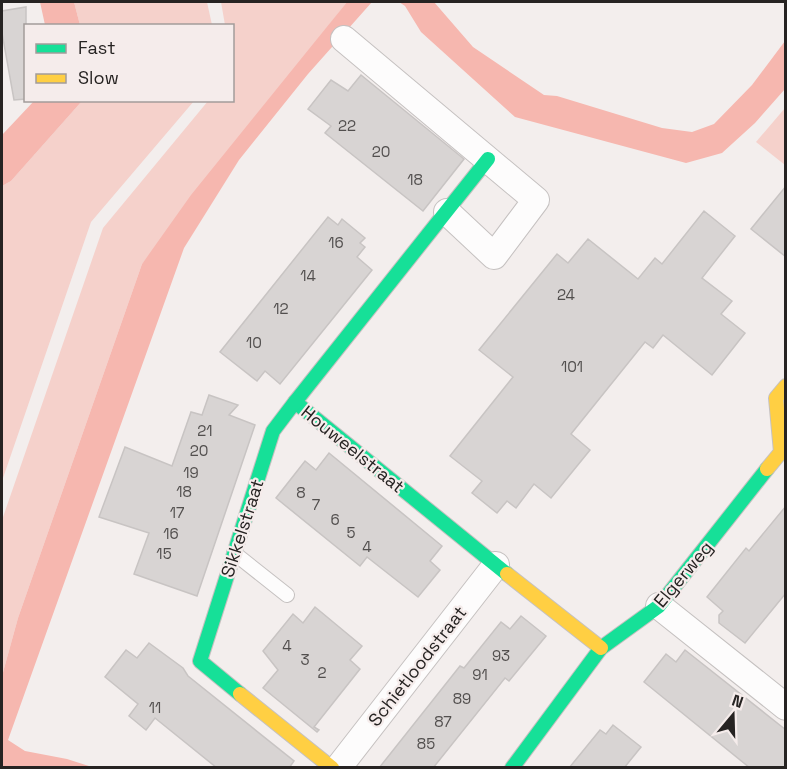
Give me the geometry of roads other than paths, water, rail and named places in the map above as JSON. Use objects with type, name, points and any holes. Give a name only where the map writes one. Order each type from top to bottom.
[{"type":"street","points":[[344,39],[536,200],[494,256],[447,212]]},
{"type":"street","name":"Houweelstraat","points":[[488,159],[295,402],[601,648]]},
{"type":"street","name":"Elgerweg","points":[[512,768],[601,648],[659,606],[781,452],[777,398],[786,386]]},
{"type":"street","name":"Sikkelstraat","points":[[295,402],[273,431],[200,661],[332,768]]},
{"type":"street","name":"Schietloodstraat","points":[[338,768],[495,565]]},
{"type":"street","points":[[659,606],[786,707]]},
{"type":"lane","points":[[234,553],[287,595]]}]
